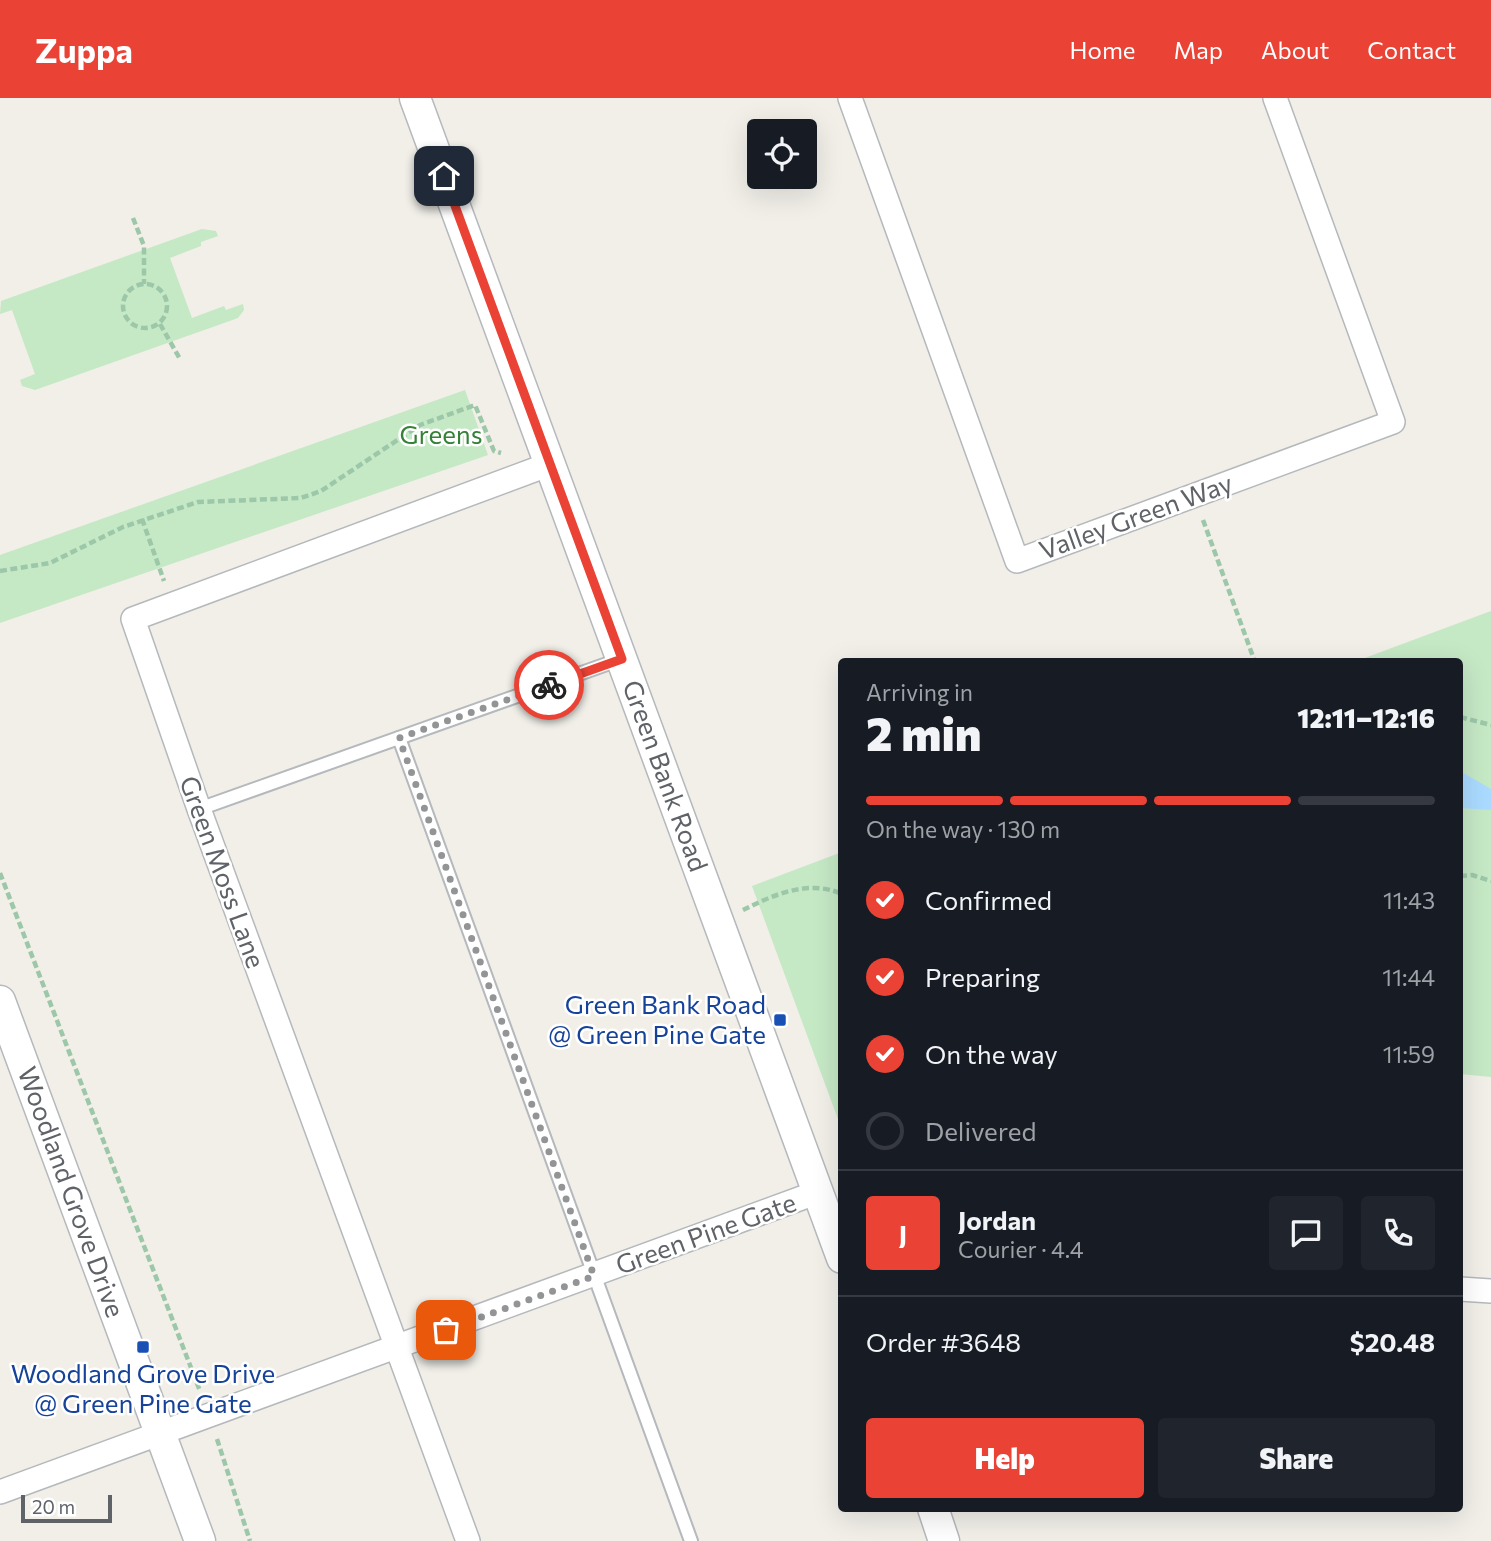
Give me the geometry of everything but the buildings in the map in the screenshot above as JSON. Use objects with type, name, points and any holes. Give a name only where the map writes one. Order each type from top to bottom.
[{"type":"street","name":"Green Bank Road","points":[[415,98],[838,1247]]},
{"type":"street","name":"Valley Green Way","points":[[850,98],[1017,561],[1394,422],[1275,98]]},
{"type":"street","name":"Green Moss Lane","points":[[468,1541],[199,809],[133,619],[550,464]]},
{"type":"street","name":"Woodland Grove Drive","points":[[0,1001],[200,1541]]},
{"type":"street","name":"Green Pine Gate","points":[[0,1492],[818,1192]]},
{"type":"street","points":[[1463,1289],[1491,1291]]},
{"type":"street","points":[[934,1512],[944,1541]]},
{"type":"lane","points":[[199,809],[622,659]]},
{"type":"lane","points":[[399,738],[691,1541]]},
{"type":"path","points":[[133,218],[144,246],[144,284]]},
{"type":"path","points":[[144,284],[157,287],[167,299],[166,315],[160,324],[139,328],[126,317],[123,309],[125,296],[132,288],[144,284]]},
{"type":"path","points":[[160,324],[180,359]]},
{"type":"path","points":[[0,570],[50,563],[142,519],[198,502],[301,498],[321,491],[420,425],[475,405],[494,451],[505,454]]},
{"type":"path","points":[[1195,496],[1254,658]]},
{"type":"path","points":[[142,519],[172,605]]},
{"type":"path","points":[[1463,718],[1491,725]]},
{"type":"path","points":[[0,873],[209,1415],[250,1541]]},
{"type":"path","points":[[1463,876],[1491,880]]},
{"type":"path","points":[[718,922],[771,896],[803,887],[838,893]]},
{"type":"green space","points":[[202,229],[216,231],[218,236],[170,258],[192,318],[224,306],[226,310],[243,304],[244,310],[238,318],[35,390],[22,386],[20,380],[35,374],[12,310],[0,314],[1,301]]},
{"type":"green space","name":"Greens","points":[[465,390],[488,455],[0,623],[0,555]]},
{"type":"green space","points":[[1491,611],[1491,1077],[1463,1074],[1463,658],[1365,658]]},
{"type":"green space","points":[[838,854],[838,1119],[752,886]]},
{"type":"water","points":[[1463,773],[1491,789],[1491,810],[1463,808]]},
{"type":"way so far","points":[[446,1330],[594,1276],[399,738],[549,685]]},
{"type":"place","name":"Green Bank Road @ Green Pine Gate","points":[[780,1020]]},
{"type":"place","name":"Woodland Grove Drive @ Green Pine Gate","points":[[143,1347]]},
{"type":"route","points":[[444,176],[622,659],[549,685]]}]
